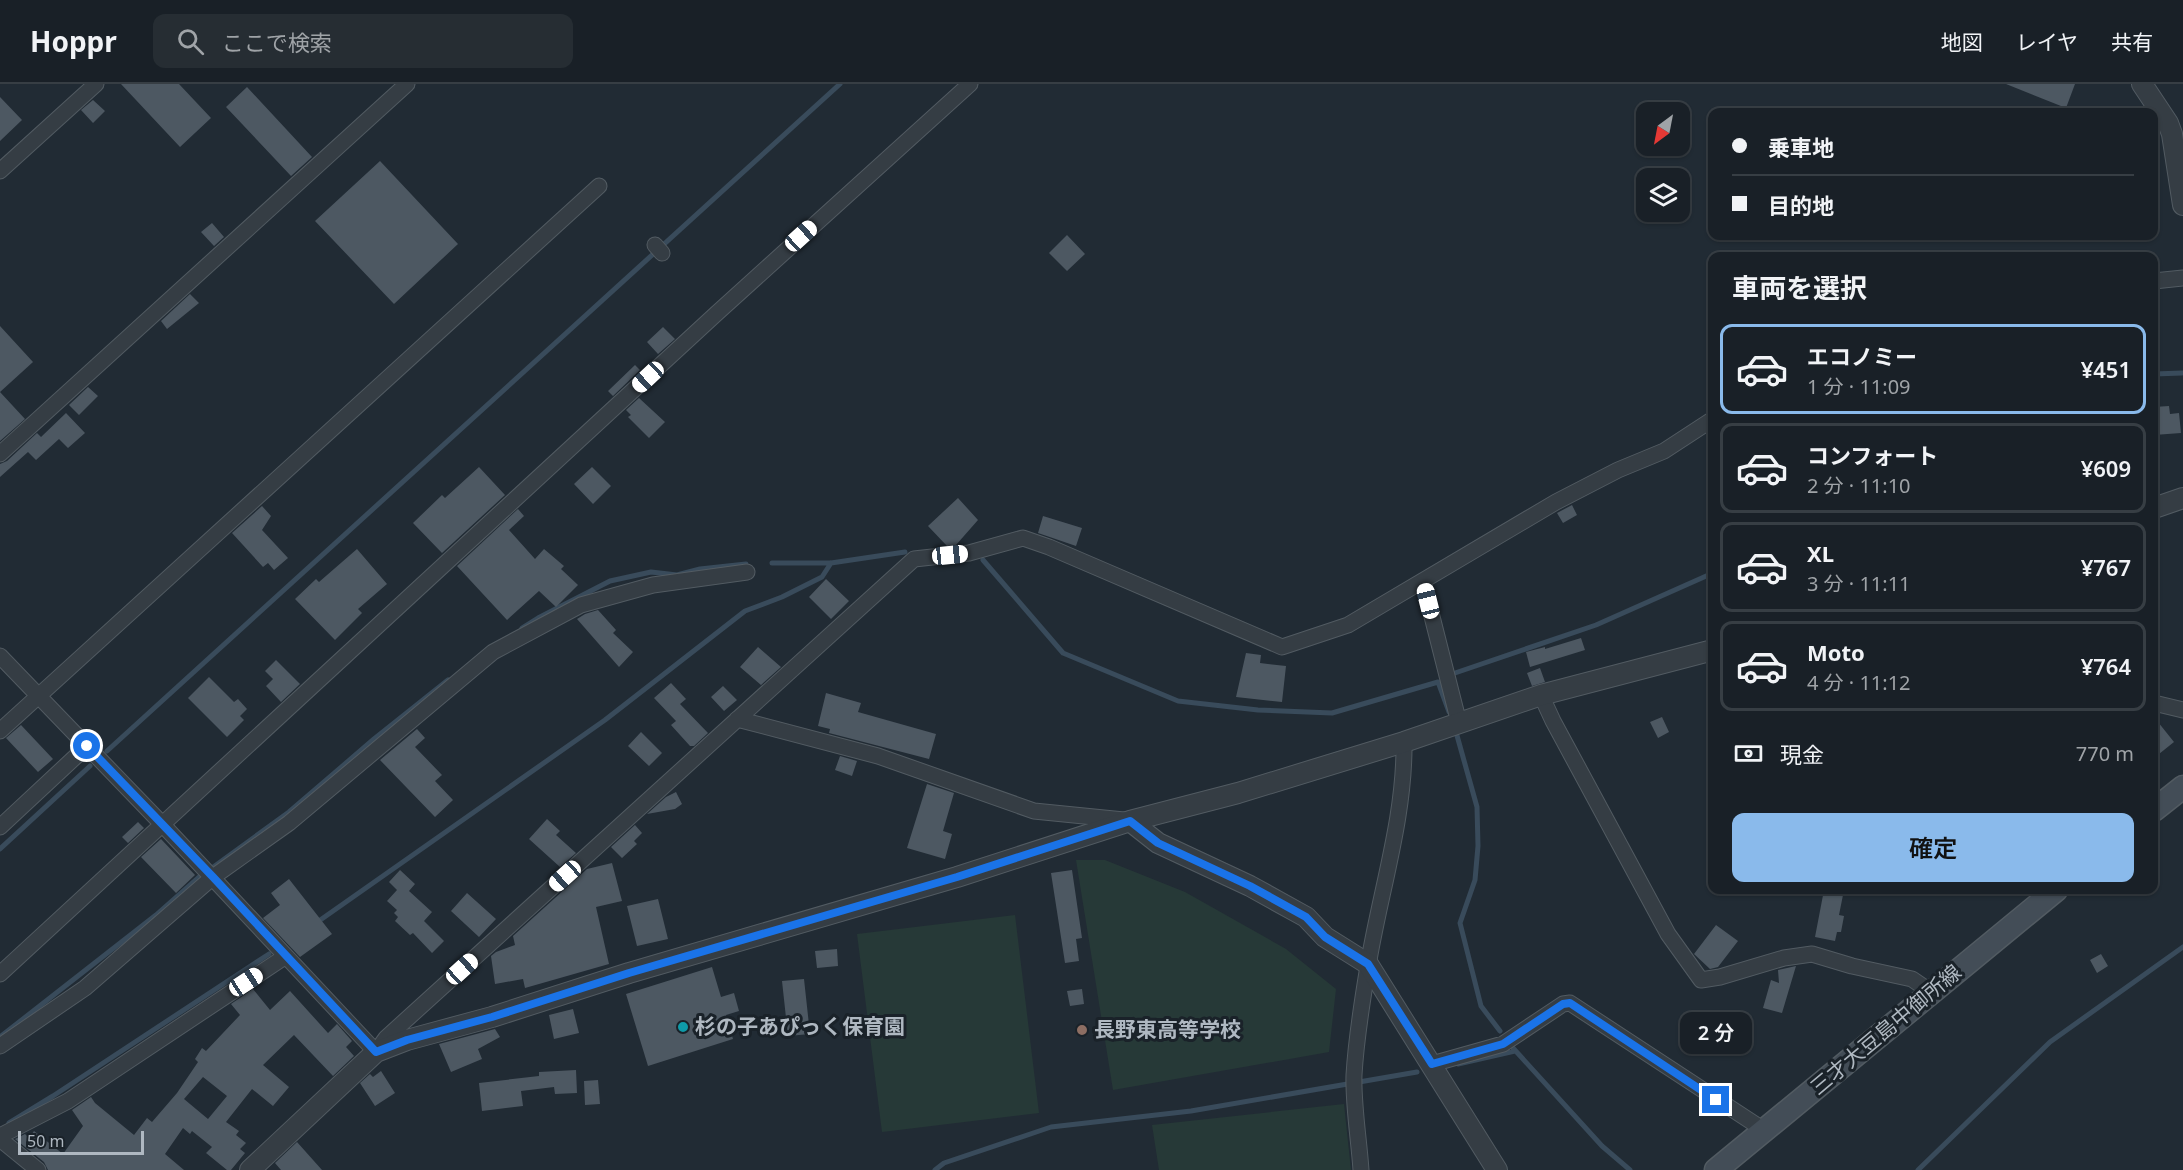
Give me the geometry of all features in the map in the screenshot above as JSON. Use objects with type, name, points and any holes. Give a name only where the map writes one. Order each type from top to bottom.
[{"type":"main road","points":[[2158,807],[2183,787]]},
{"type":"main road","name":"三才大豆島中御所線","points":[[1716,1170],[2051,894]]},
{"type":"street","points":[[0,171],[96,84]]},
{"type":"street","points":[[0,454],[407,84]]},
{"type":"street","points":[[0,974],[708,321],[970,84]]},
{"type":"street","points":[[2142,84],[2168,123],[2177,130],[2183,205]]},
{"type":"street","points":[[0,730],[599,186]]},
{"type":"street","points":[[2158,281],[2183,278]]},
{"type":"street","points":[[259,1167],[376,1052],[386,1038],[914,559],[969,553],[1023,538],[1059,551],[1282,647],[1348,625],[1556,502],[1664,451],[1708,422]]},
{"type":"street","points":[[2158,507],[2183,498]]},
{"type":"street","points":[[0,1046],[85,988],[213,877],[289,823],[493,652],[581,605],[653,585],[747,572]]},
{"type":"street","points":[[1423,581],[1459,723]]},
{"type":"street","points":[[376,1052],[407,1040],[492,1017],[629,973],[957,877],[1130,821],[1238,793],[1404,742],[1541,695],[1708,651]]},
{"type":"street","points":[[0,656],[213,877],[376,1052]]},
{"type":"street","points":[[1541,695],[1552,721],[1668,934],[1701,980],[1720,977],[1784,958],[1812,954],[1852,966],[1912,979],[1932,992]]},
{"type":"street","points":[[2158,704],[2183,710]]},
{"type":"street","points":[[737,719],[879,756],[1034,811],[1130,821],[1158,843],[1250,886],[1306,917],[1325,937],[1368,964],[1497,1170]]},
{"type":"street","points":[[1360,1170],[1355,1082],[1368,964],[1404,772],[1404,742]]},
{"type":"street","points":[[0,827],[87,746]]},
{"type":"street","points":[[38,1170],[0,1137],[68,1101],[286,956]]},
{"type":"street","points":[[1432,1064],[1503,1044],[1563,1004],[1570,1003],[1764,1130]]},
{"type":"green space","points":[[1076,860],[1105,860],[1185,892],[1286,949],[1336,989],[1329,1052],[1113,1090]]},
{"type":"green space","points":[[1015,915],[1039,1113],[882,1132],[857,934]]},
{"type":"green space","points":[[1344,1104],[1351,1170],[1159,1170],[1152,1125]]},
{"type":"building","points":[[121,84],[179,84],[211,118],[180,147]]},
{"type":"building","points":[[2006,84],[2075,84],[2066,108]]},
{"type":"building","points":[[247,87],[312,157],[291,176],[226,107]]},
{"type":"building","points":[[0,97],[22,120],[0,141]]},
{"type":"building","points":[[93,100],[105,111],[93,123],[81,110]]},
{"type":"building","points":[[380,161],[458,244],[394,304],[315,221]]},
{"type":"building","points":[[212,223],[224,237],[214,246],[201,232]]},
{"type":"building","points":[[1067,235],[1085,254],[1067,271],[1049,253]]},
{"type":"building","points":[[190,294],[199,303],[167,329],[161,321]]},
{"type":"building","points":[[0,326],[33,362],[0,392]]},
{"type":"building","points":[[663,327],[675,339],[658,354],[647,342]]},
{"type":"building","points":[[635,365],[640,370],[613,396],[608,391]]},
{"type":"building","points":[[88,387],[98,396],[79,415],[69,405]]},
{"type":"building","points":[[0,392],[25,419],[0,441]]},
{"type":"building","points":[[639,398],[665,422],[649,438],[628,417],[631,415],[626,410]]},
{"type":"building","points":[[2169,406],[2170,414],[2179,413],[2181,433],[2158,435],[2158,407]]},
{"type":"building","points":[[66,413],[85,433],[68,448],[59,439],[36,460],[28,452],[0,477],[0,464],[7,461],[37,433],[41,437]]},
{"type":"building","points":[[479,467],[505,495],[442,553],[413,523],[442,495],[445,498]]},
{"type":"building","points":[[592,467],[611,486],[593,504],[574,484]]},
{"type":"building","points":[[958,498],[978,520],[956,545],[947,546],[928,526]]},
{"type":"building","points":[[1572,505],[1577,515],[1563,523],[1557,513]]},
{"type":"building","points":[[262,506],[271,516],[262,530],[288,558],[274,570],[268,563],[263,567],[232,533]]},
{"type":"building","points":[[518,509],[524,516],[509,530],[535,559],[544,549],[564,566],[561,569],[578,585],[556,607],[539,591],[507,620],[457,566]]},
{"type":"building","points":[[1043,516],[1082,528],[1076,546],[1038,533]]},
{"type":"building","points":[[357,549],[387,584],[358,609],[362,613],[335,640],[295,599],[316,579],[319,582]]},
{"type":"building","points":[[826,579],[849,601],[831,619],[809,597]]},
{"type":"building","points":[[598,610],[616,630],[613,633],[633,652],[619,667],[577,619]]},
{"type":"building","points":[[1581,638],[1585,650],[1530,667],[1526,652]]},
{"type":"building","points":[[758,647],[781,667],[761,685],[740,667]]},
{"type":"building","points":[[1246,653],[1261,655],[1260,663],[1286,666],[1282,702],[1236,697]]},
{"type":"building","points":[[276,660],[300,684],[281,702],[266,686],[273,679],[265,671]]},
{"type":"building","points":[[1540,668],[1545,682],[1532,686],[1527,673]]},
{"type":"building","points":[[209,677],[234,702],[238,699],[247,709],[240,716],[244,720],[227,737],[188,698]]},
{"type":"building","points":[[671,683],[686,699],[680,704],[708,733],[694,746],[690,746],[671,725],[676,721],[654,698]]},
{"type":"building","points":[[723,686],[737,700],[724,711],[711,697]]},
{"type":"building","points":[[826,693],[861,703],[858,712],[936,734],[929,759],[829,733],[830,729],[818,726]]},
{"type":"building","points":[[1662,717],[1669,732],[1658,738],[1650,722]]},
{"type":"building","points":[[2158,722],[2174,742],[2158,755]]},
{"type":"building","points":[[21,725],[53,759],[38,772],[6,738]]},
{"type":"building","points":[[417,729],[425,738],[415,747],[442,775],[435,781],[453,800],[435,817],[380,760]]},
{"type":"building","points":[[641,732],[662,753],[649,766],[628,746]]},
{"type":"building","points":[[840,756],[857,761],[852,776],[835,770]]},
{"type":"building","points":[[927,784],[954,793],[943,831],[952,834],[945,859],[907,848]]},
{"type":"building","points":[[676,792],[682,804],[675,809],[647,814],[666,797]]},
{"type":"building","points":[[547,819],[560,831],[556,835],[576,853],[560,867],[529,839]]},
{"type":"building","points":[[138,822],[144,828],[128,843],[122,837]]},
{"type":"building","points":[[635,825],[642,833],[634,841],[637,844],[622,858],[611,847]]},
{"type":"building","points":[[161,839],[195,875],[176,893],[141,857]]},
{"type":"building","points":[[612,863],[622,901],[596,907],[609,964],[525,988],[523,979],[495,984],[491,956],[515,945],[513,936],[587,869]]},
{"type":"building","points":[[400,870],[415,884],[409,891],[432,912],[424,921],[444,941],[432,953],[413,933],[410,935],[395,921],[398,917],[394,913],[397,910],[387,901],[397,890],[389,882]]},
{"type":"building","points":[[1072,870],[1082,938],[1076,939],[1079,961],[1065,963],[1051,873]]},
{"type":"building","points":[[289,879],[332,934],[300,957],[263,918],[280,905],[271,893]]},
{"type":"building","points":[[467,893],[496,919],[479,937],[451,911]]},
{"type":"building","points":[[1823,894],[1843,894],[1839,915],[1844,916],[1841,932],[1837,932],[1835,941],[1815,937]]},
{"type":"building","points":[[658,899],[668,939],[637,946],[627,906]]},
{"type":"building","points":[[1716,925],[1738,941],[1718,967],[1710,969],[1694,954]]},
{"type":"building","points":[[837,949],[838,966],[817,968],[815,951]]},
{"type":"building","points":[[2101,954],[2108,966],[2097,973],[2090,960]]},
{"type":"building","points":[[1796,966],[1782,1013],[1763,1008],[1771,980],[1779,983],[1778,970]]},
{"type":"building","name":"杉の子あぴっく保育園","points":[[712,967],[721,997],[734,993],[739,1011],[726,1015],[733,1039],[648,1066],[626,994]]},
{"type":"building","points":[[804,979],[810,1034],[788,1036],[782,981]]},
{"type":"building","points":[[253,989],[270,1010],[290,991],[328,1033],[337,1024],[352,1041],[346,1047],[354,1056],[333,1076],[294,1035],[263,1065],[289,1087],[273,1106],[252,1089],[226,1122],[239,1131],[236,1135],[246,1143],[240,1149],[245,1153],[231,1170],[227,1170],[206,1153],[212,1147],[192,1131],[190,1134],[183,1128],[165,1154],[184,1170],[48,1170],[44,1162],[15,1139],[25,1134],[29,1138],[34,1131],[63,1154],[83,1126],[72,1110],[91,1097],[95,1103],[134,1135],[147,1118],[152,1122],[177,1093],[198,1062],[195,1059],[202,1048],[206,1051],[240,1015],[231,1004]],"holes":[[[203,1077],[227,1096],[208,1119],[184,1099]]]},
{"type":"building","points":[[1082,989],[1084,1004],[1070,1006],[1067,991]]},
{"type":"building","points":[[573,1009],[579,1033],[554,1039],[549,1015]]},
{"type":"building","points":[[495,1029],[500,1037],[478,1049],[482,1059],[451,1072],[439,1044]]},
{"type":"building","points":[[576,1070],[577,1093],[555,1094],[554,1087],[521,1091],[523,1106],[482,1111],[479,1083],[539,1076],[539,1072]]},
{"type":"building","points":[[381,1071],[395,1093],[375,1106],[360,1083],[370,1074],[373,1077]]},
{"type":"building","points":[[598,1080],[600,1104],[585,1105],[584,1081]]},
{"type":"building","points":[[297,1142],[322,1170],[281,1170],[275,1163]]},
{"type":"waterway","points":[[107,751],[840,84]]},
{"type":"waterway","points":[[2158,374],[2182,373]]},
{"type":"waterway","points":[[772,563],[831,563],[905,552]]},
{"type":"waterway","points":[[983,560],[1063,653],[1178,701],[1258,710],[1332,713],[1438,682],[1449,712]]},
{"type":"waterway","points":[[316,923],[605,720],[745,611],[782,597],[822,577],[831,563]]},
{"type":"waterway","points":[[522,628],[610,581],[651,572],[677,575],[700,569],[746,564]]},
{"type":"waterway","points":[[1455,673],[1596,625],[1708,575]]},
{"type":"waterway","points":[[212,868],[289,812],[374,739],[448,680]]},
{"type":"waterway","points":[[1456,732],[1477,807],[1478,846],[1475,880],[1460,923],[1481,1006],[1500,1031]]},
{"type":"waterway","points":[[0,849],[90,766]]},
{"type":"waterway","points":[[0,1037],[156,915],[199,877]]},
{"type":"waterway","points":[[1918,1170],[2050,1042],[2183,947]]},
{"type":"waterway","points":[[9,1123],[269,954]]},
{"type":"waterway","points":[[1513,1048],[1602,1146],[1630,1170]]},
{"type":"waterway","points":[[1458,1064],[1515,1051]]},
{"type":"waterway","points":[[935,1170],[944,1163],[1051,1127],[1191,1111],[1417,1072]]},
{"type":"place","name":"杉の子あぴっく保育園","points":[[683,1027]]},
{"type":"place","name":"長野東高等学校","points":[[1082,1030]]},
{"type":"route","points":[[87,746],[376,1052],[407,1040],[492,1017],[629,973],[957,877],[1130,821],[1158,843],[1250,886],[1306,917],[1325,937],[1368,964],[1432,1064],[1503,1044],[1563,1004],[1570,1003],[1716,1100]]}]
